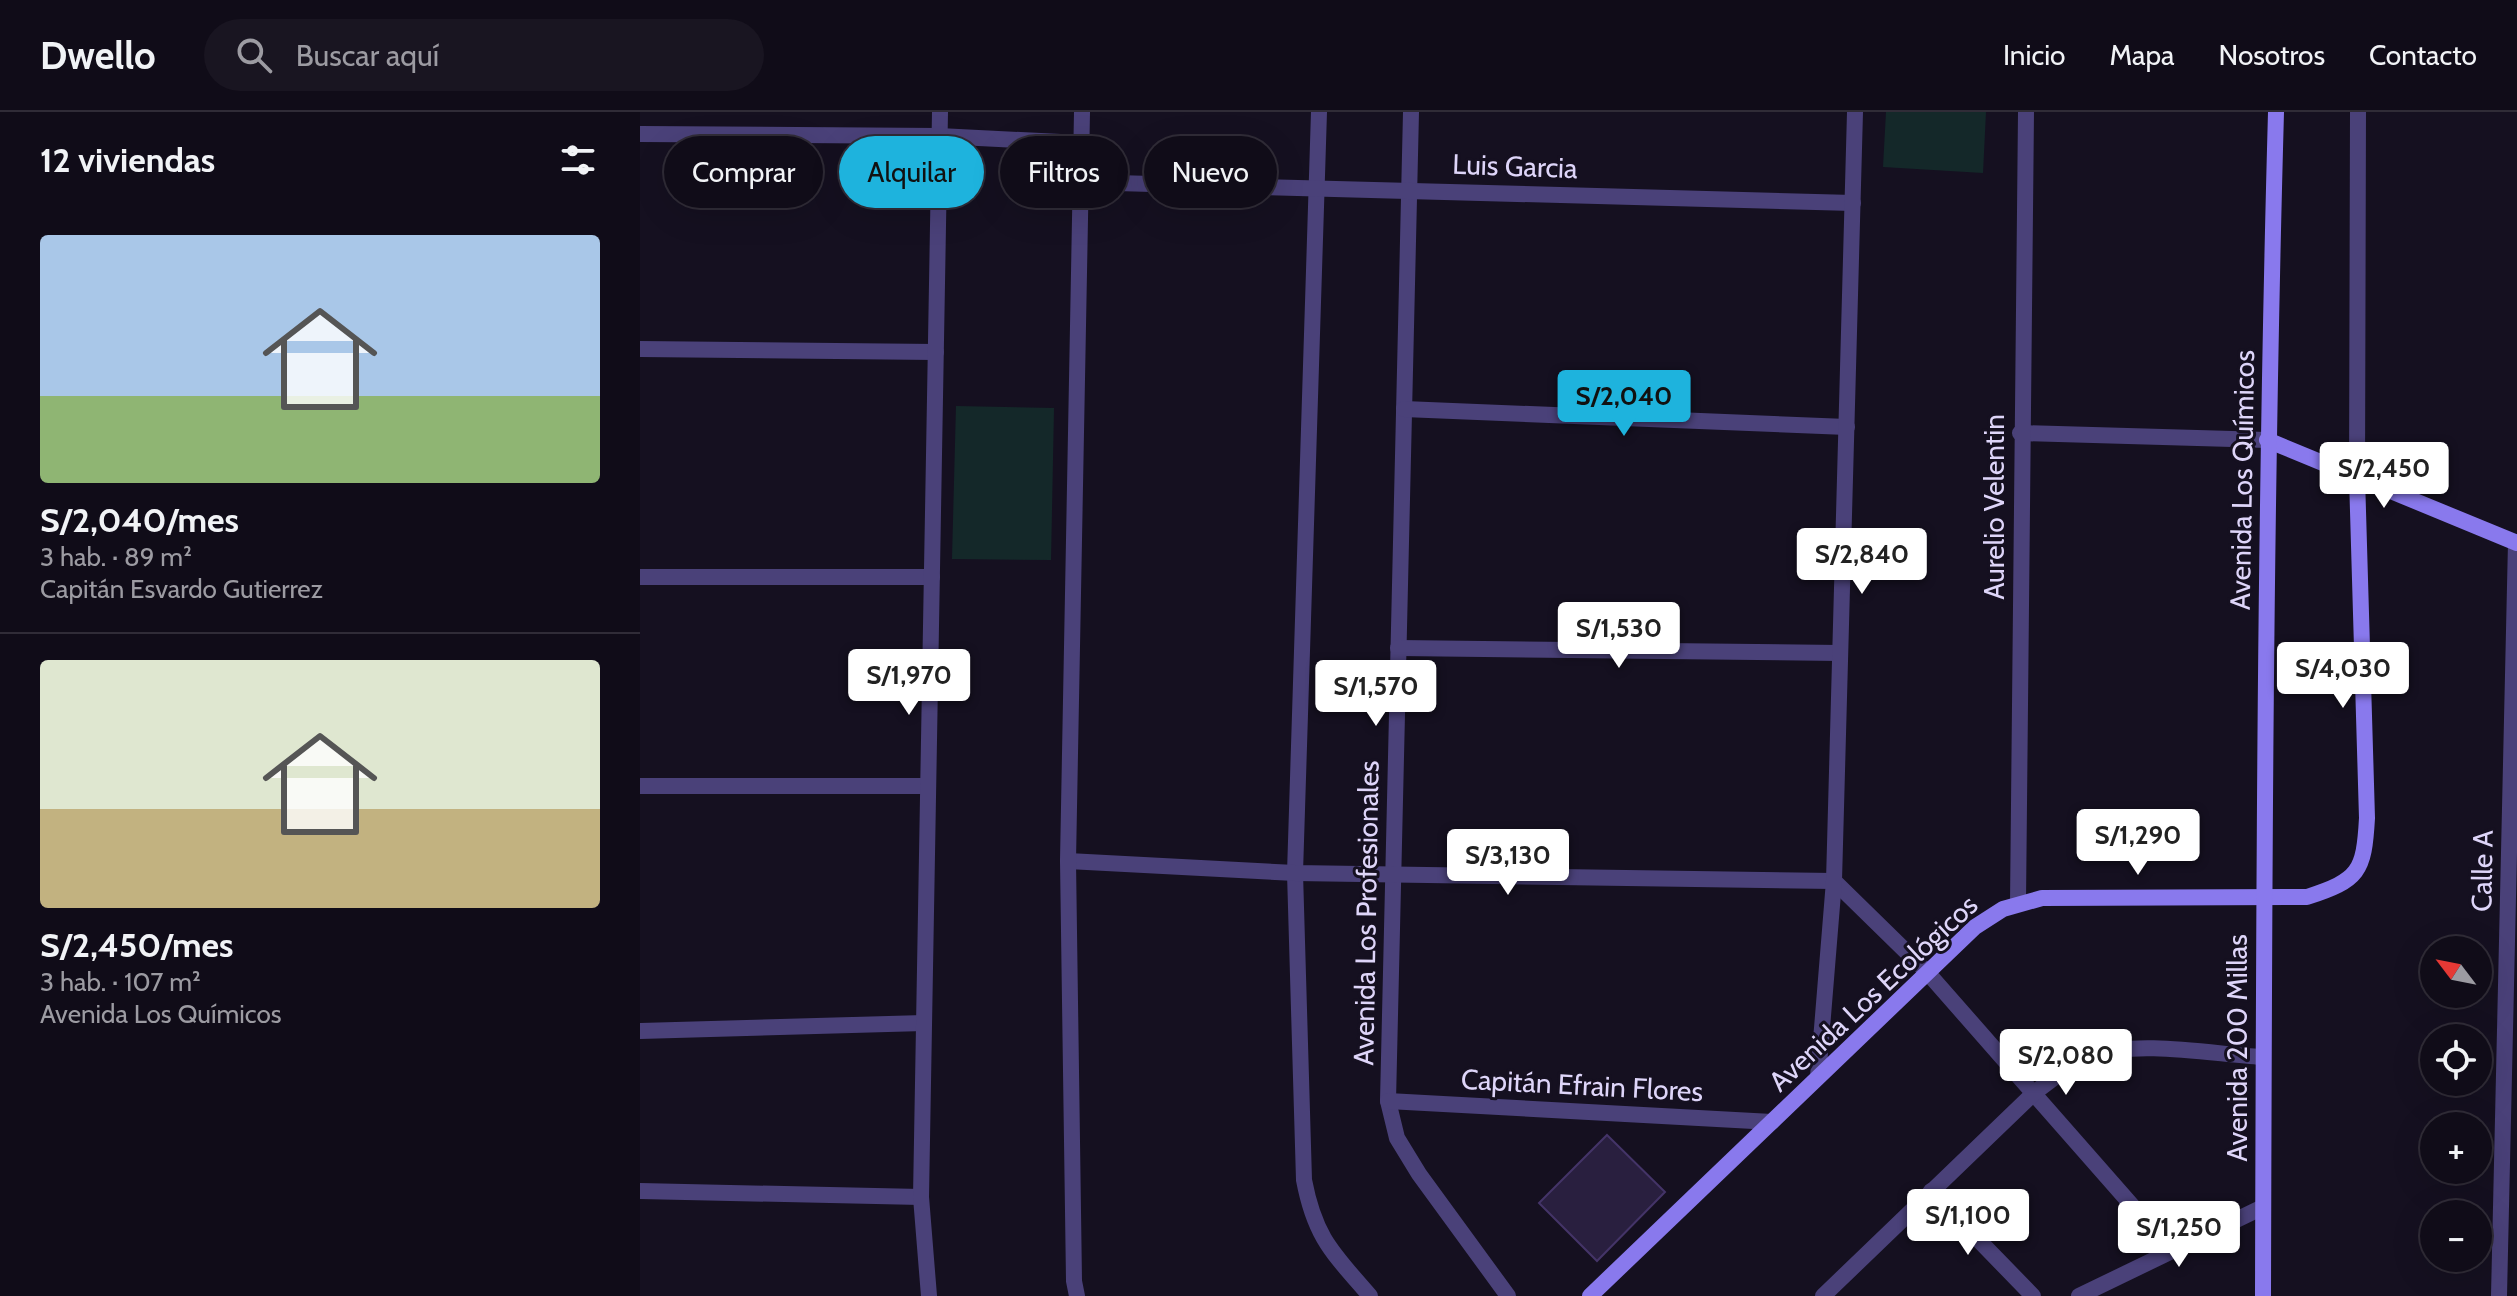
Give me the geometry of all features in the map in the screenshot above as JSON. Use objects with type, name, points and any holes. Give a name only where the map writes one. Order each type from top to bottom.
[{"type":"main road","name":"Avenida Los Químicos","points":[[2263,896],[2267,440],[2276,112]]},
{"type":"main road","points":[[2267,440],[2517,542]]},
{"type":"main road","name":"Avenida Los Ecológicos","points":[[1590,1296],[1975,927],[2018,903],[2042,898],[2307,897],[2344,885],[2360,870],[2365,848],[2357,477]]},
{"type":"main road","name":"Avenida 200 Millas","points":[[2263,896],[2263,1296]]},
{"type":"street","points":[[640,134],[939,136],[940,112]]},
{"type":"street","points":[[1081,136],[1082,112]]},
{"type":"street","points":[[1319,112],[1295,873],[1304,1180],[1310,1212],[1322,1241],[1370,1296]]},
{"type":"street","name":"Avenida Los Profesionales","points":[[1411,112],[1388,1101],[1397,1138],[1419,1174],[1508,1296]]},
{"type":"street","points":[[1818,1077],[1834,881],[1855,112]]},
{"type":"street","name":"Aurelio Velentin","points":[[2018,903],[2020,433],[2026,112]]},
{"type":"street","points":[[2357,477],[2358,112]]},
{"type":"street","name":"Luis Garcia","points":[[1128,183],[1853,203]]},
{"type":"street","points":[[929,1296],[921,1197],[938,208]]},
{"type":"street","points":[[1077,1296],[1074,1281],[1068,861],[1079,208]]},
{"type":"street","points":[[640,349],[936,352]]},
{"type":"street","points":[[1404,409],[1847,427]]},
{"type":"street","points":[[2020,433],[2267,440]]},
{"type":"street","name":"Calle A","points":[[2499,1296],[2509,1196],[2517,542]]},
{"type":"street","points":[[640,577],[932,577]]},
{"type":"street","points":[[1398,648],[1840,653]]},
{"type":"street","points":[[640,786],[928,786]]},
{"type":"street","points":[[1068,861],[1295,873],[1834,881],[1927,972],[2172,1251]]},
{"type":"street","points":[[640,1031],[924,1023]]},
{"type":"street","points":[[1823,1296],[2035,1092],[2073,1065],[2094,1055],[2126,1049],[2261,1057]]},
{"type":"street","name":"Capitán Efrain Flores","points":[[1388,1101],[1772,1122]]},
{"type":"street","points":[[640,1191],[921,1197]]},
{"type":"street","points":[[1931,1191],[2033,1296]]},
{"type":"street","points":[[2079,1296],[2263,1207]]},
{"type":"green space","points":[[1886,112],[1986,112],[1983,173],[1883,167]]},
{"type":"green space","points":[[956,406],[1054,408],[1051,560],[952,559]]},
{"type":"building","points":[[1607,1135],[1665,1192],[1597,1261],[1539,1203]]}]
